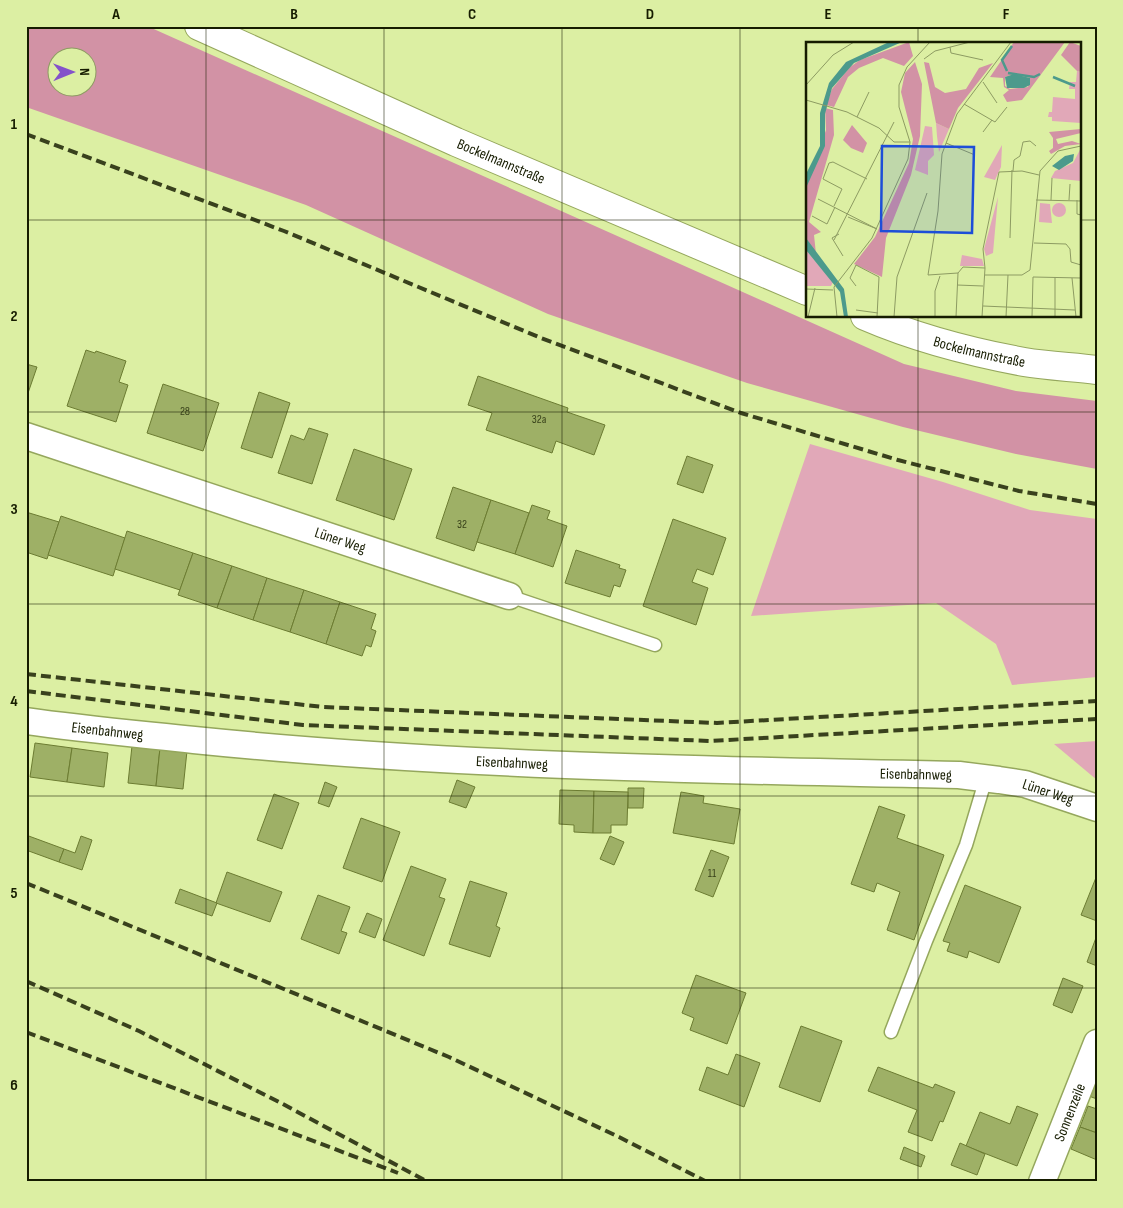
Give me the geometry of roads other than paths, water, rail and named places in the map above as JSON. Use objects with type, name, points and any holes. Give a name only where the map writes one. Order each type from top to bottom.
[{"type":"main road","name":"Bockelmannstraße","points":[[199,26],[456,142],[806,291]]},
{"type":"main road","name":"Bockelmannstraße","points":[[870,318],[886,325],[949,345],[1026,362],[1097,370]]},
{"type":"street","name":"Lüner Weg","points":[[26,436],[509,596]]},
{"type":"street","name":"Eisenbahnweg","points":[[26,721],[278,748],[497,762],[690,769],[959,775],[993,779]]},
{"type":"street","name":"Lüner Weg","points":[[993,779],[1025,784],[1097,808]]},
{"type":"street","name":"Sonnenzeile","points":[[1042,1182],[1097,1044]]},
{"type":"lane","name":"Lüner Weg","points":[[509,596],[655,645]]},
{"type":"lane","points":[[891,1032],[926,941],[993,779]]},
{"type":"railway","points":[[26,134],[284,231],[541,338],[741,413],[898,460],[1019,491],[1097,504]]},
{"type":"railway","points":[[26,674],[323,707],[717,723],[1097,701]]},
{"type":"railway","points":[[26,691],[303,725],[710,741],[1097,719]]},
{"type":"railway","points":[[26,883],[449,1057],[619,1137],[707,1182]]},
{"type":"railway","points":[[26,981],[139,1031],[279,1102],[428,1182]]},
{"type":"railway","points":[[26,1032],[398,1173]]}]
